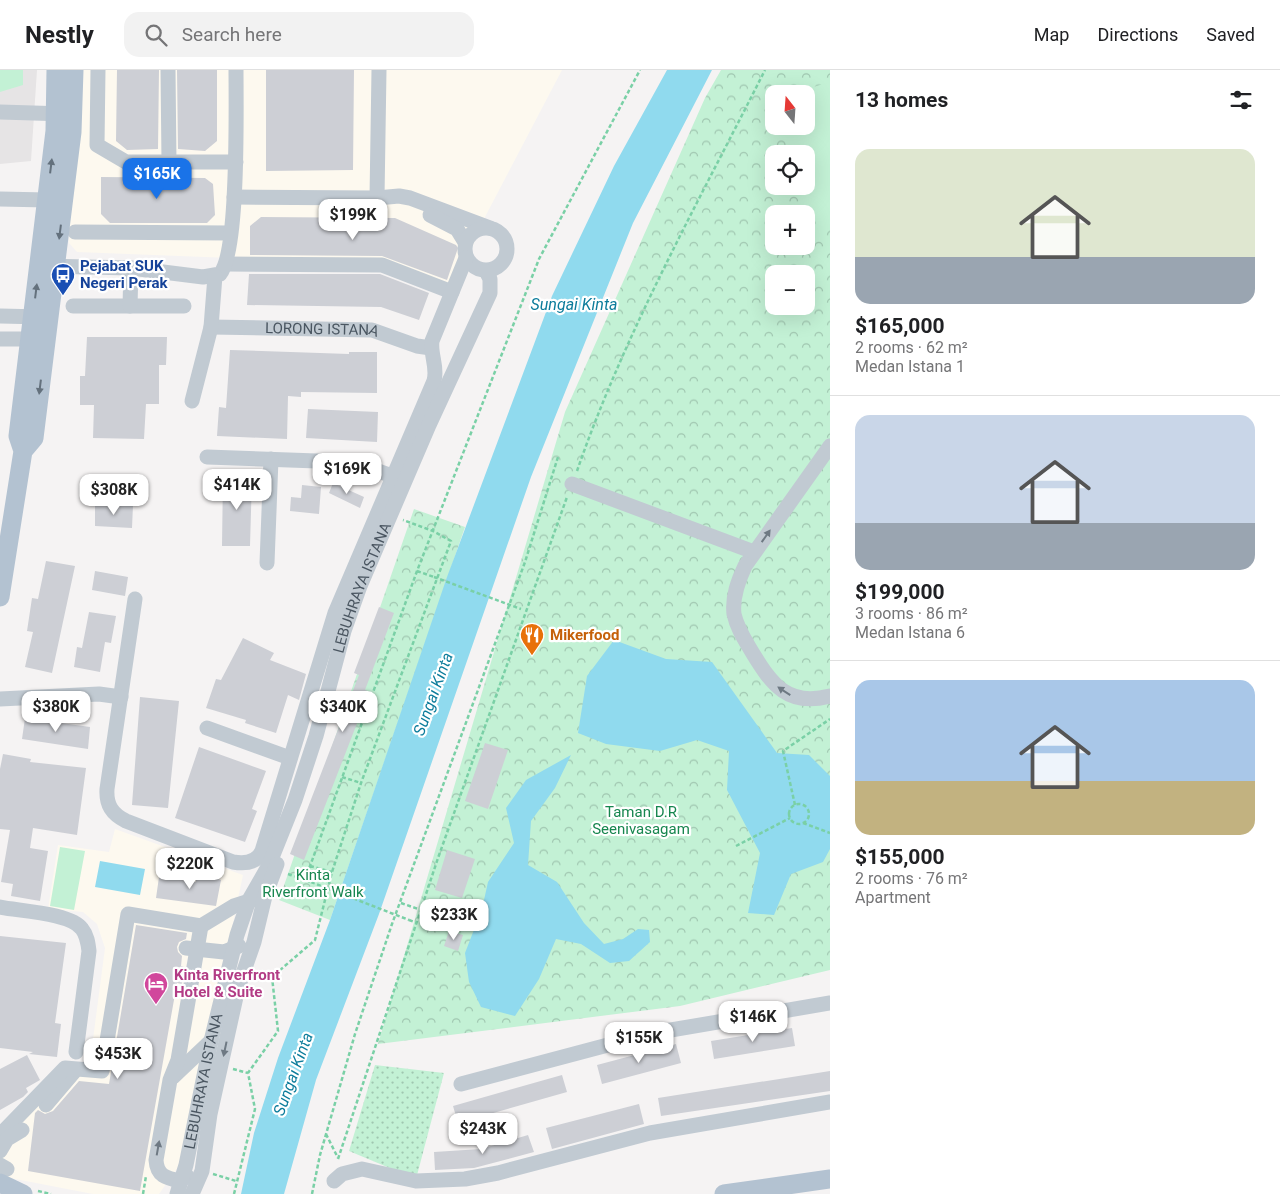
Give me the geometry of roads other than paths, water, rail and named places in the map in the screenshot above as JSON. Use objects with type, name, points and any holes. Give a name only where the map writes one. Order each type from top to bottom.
[{"type":"main road","points":[[0,597],[23,451],[18,436],[38,339],[65,114],[56,70]]},
{"type":"main road","points":[[47,266],[47,200],[73,70]]},
{"type":"main road","points":[[2,1172],[23,1194]]},
{"type":"main road","points":[[724,1194],[827,1186]]},
{"type":"main road","points":[[801,1194],[827,1186]]},
{"type":"street","points":[[98,70],[97,145],[126,162],[236,162]]},
{"type":"street","points":[[168,70],[169,162]]},
{"type":"street","points":[[47,266],[131,268],[203,277],[220,274],[226,264],[234,197],[236,70]]},
{"type":"street","points":[[377,198],[378,70]]},
{"type":"street","points":[[0,112],[65,114]]},
{"type":"street","points":[[234,197],[377,198],[399,196],[410,198],[490,228],[502,235],[507,254],[504,260],[493,269],[486,271],[474,267],[466,258]]},
{"type":"street","points":[[135,599],[107,789],[108,804],[111,811],[126,822],[233,862],[247,863],[260,856],[335,613],[434,381],[436,373],[431,348],[466,258],[465,242],[457,229],[448,223],[409,207],[377,198]]},
{"type":"street","points":[[0,199],[47,200]]},
{"type":"street","points":[[465,242],[478,229],[490,228]]},
{"type":"street","points":[[75,232],[230,233]]},
{"type":"street","name":"LEBUHRAYA ISTANA","points":[[474,328],[498,291],[504,260]]},
{"type":"street","points":[[226,264],[382,265],[452,292]]},
{"type":"street","points":[[130,306],[131,268]]},
{"type":"street","name":"LEBUHRAYA ISTANA","points":[[178,1188],[188,1156],[211,1041],[233,950],[249,900],[269,865],[295,800],[316,736],[344,631],[390,516],[490,293],[490,279],[486,271]]},
{"type":"street","points":[[192,401],[211,327],[215,276]]},
{"type":"street","points":[[73,306],[184,306]]},
{"type":"street","points":[[0,316],[41,317]]},
{"type":"street","name":"LORONG ISTANA","points":[[211,327],[372,330],[417,346],[431,348]]},
{"type":"street","points":[[0,338],[38,339]]},
{"type":"street","points":[[830,446],[754,552],[737,583],[734,599],[734,614],[739,629],[767,676],[778,688],[789,695],[804,699],[830,696]]},
{"type":"street","points":[[207,457],[359,464],[392,476]]},
{"type":"street","points":[[267,563],[271,459]]},
{"type":"street","points":[[572,484],[754,552]]},
{"type":"street","points":[[0,699],[99,694],[121,697]]},
{"type":"street","points":[[207,728],[290,758]]},
{"type":"street","name":"LEBUHRAYA ISTANA","points":[[192,1194],[202,1171],[210,1114],[238,988],[254,942],[264,896],[289,830],[295,800]]},
{"type":"street","points":[[210,1114],[197,1157],[188,1175],[178,1188],[159,1173],[156,1160],[170,1080],[178,1060],[191,948],[201,926],[234,906],[264,896]]},
{"type":"street","points":[[191,948],[224,952],[233,950],[245,938],[264,896]]},
{"type":"street","points":[[0,907],[63,918],[73,921],[82,928],[87,939],[89,951],[76,1052]]},
{"type":"street","points":[[0,1135],[65,1068],[102,1070],[128,914],[201,926]]},
{"type":"street","points":[[461,1084],[653,1033],[830,1003]]},
{"type":"street","points":[[170,1080],[211,1041]]},
{"type":"street","points":[[46,1104],[77,1069]]},
{"type":"street","points":[[334,1180],[351,1171],[362,1169],[416,1181],[465,1179],[498,1173],[650,1133],[830,1102]]},
{"type":"street","points":[[0,1151],[7,1139],[22,1130]]},
{"type":"water","name":"Sungai Kinta","points":[[667,70],[712,70],[633,223],[531,477],[379,914],[316,1080],[284,1194],[241,1194],[254,1133],[278,1058],[330,920],[447,577],[552,296],[614,166]]},
{"type":"water","points":[[614,640],[666,659],[712,662],[777,753],[809,755],[830,776],[830,849],[823,862],[791,874],[774,915],[748,913],[760,853],[727,790],[729,751],[697,740],[660,751],[606,744],[578,733],[587,676]]},
{"type":"water","points":[[571,755],[555,788],[531,821],[528,865],[557,882],[584,923],[604,944],[623,939],[638,929],[649,930],[650,942],[629,961],[610,963],[581,944],[556,939],[539,979],[515,1016],[481,1007],[469,982],[465,953],[482,909],[488,882],[514,843],[506,808],[526,780]]},
{"type":"water","points":[[100,861],[145,869],[140,895],[95,887]]},
{"type":"place","name":"Pejabat SUK Negeri Perak","points":[[63,296]]},
{"type":"place","name":"Mikerfood","points":[[532,656]]},
{"type":"place","name":"Kinta Riverfront Hotel & Suite","points":[[156,1005]]},
{"type":"park label","name":"Taman D.R Seenivasagam","points":[[641,820]]},
{"type":"park label","name":"Kinta Riverfront Walk","points":[[313,884]]}]
